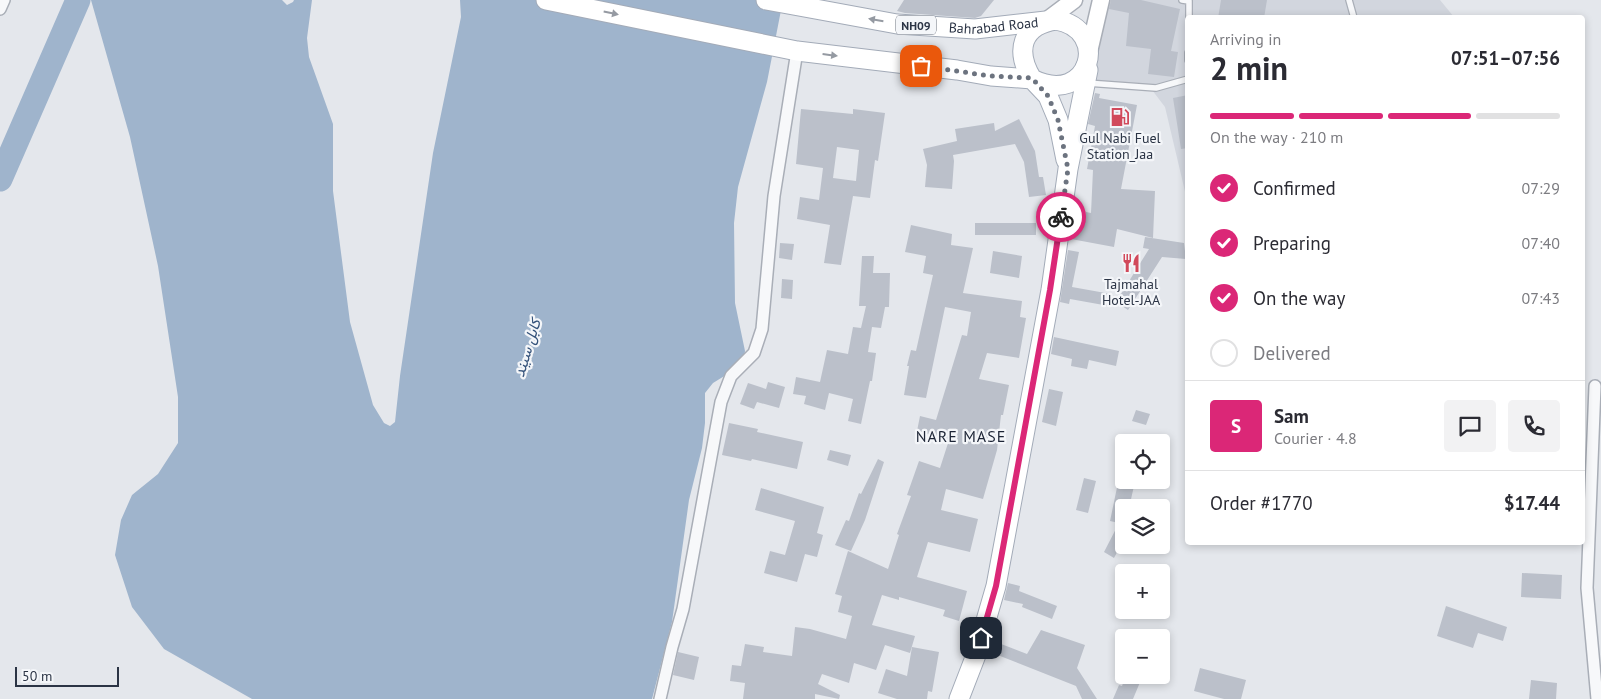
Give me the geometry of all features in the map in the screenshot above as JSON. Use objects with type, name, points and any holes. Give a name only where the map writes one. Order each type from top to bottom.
[{"type":"main road","points":[[546,0],[789,49],[991,76],[1032,78],[1052,86],[1073,82],[1087,67]]},
{"type":"main road","name":"Bahrabad Road","points":[[766,0],[897,24],[975,29],[1046,21],[1074,0]]},
{"type":"main road","points":[[959,699],[976,655],[996,586],[1050,290],[1068,169],[1100,0]]},
{"type":"main road","points":[[1046,21],[1033,29],[1025,41],[1023,61],[1032,78],[1048,96],[1058,120],[1068,169]]},
{"type":"main road","name":"NH09","points":[[1046,21],[1066,21],[1082,33],[1087,42],[1087,67]]},
{"type":"street","points":[[0,9],[4,0]]},
{"type":"street","points":[[660,699],[683,609],[721,402],[731,376],[754,352],[762,329],[789,49]]},
{"type":"street","points":[[1595,386],[1588,588],[1597,699]]},
{"type":"lane","points":[[1182,0],[1189,1],[1189,15]]},
{"type":"lane","points":[[1349,0],[1353,15]]},
{"type":"lane","points":[[1087,67],[1156,88],[1185,80]]},
{"type":"shaded area","points":[[1105,0],[1440,0],[1452,15],[1185,15],[1185,192],[1165,107],[1149,86],[1091,81]]},
{"type":"water","name":"کابل سيند","points":[[91,0],[282,0],[287,5],[294,0],[312,0],[307,38],[309,57],[333,124],[333,191],[350,322],[373,405],[384,423],[390,426],[395,422],[433,153],[461,17],[460,0],[783,0],[767,82],[738,187],[734,223],[735,303],[745,351],[744,357],[726,375],[713,383],[705,393],[705,423],[702,448],[689,500],[672,622],[652,699],[252,699],[164,649],[132,607],[115,555],[121,520],[132,495],[158,474],[178,443],[178,397],[158,266],[130,137]]},
{"type":"building","points":[[904,0],[994,0],[981,16],[975,18],[897,11]]},
{"type":"building","points":[[1111,0],[1141,0],[1180,9],[1171,51],[1178,52],[1174,77],[1148,74],[1151,49],[1126,46],[1129,13],[1109,9]]},
{"type":"building","points":[[1221,0],[1267,0],[1264,15],[1218,15]]},
{"type":"building","points":[[1095,93],[1100,94],[1099,98],[1137,105],[1121,189],[1155,191],[1153,238],[1117,229],[1114,247],[1071,239],[1074,224],[1083,225],[1086,212],[1091,213],[1093,170],[1087,169],[1095,126],[1088,124]]},
{"type":"building","points":[[1185,96],[1185,148],[1181,149],[1173,98]]},
{"type":"building","points":[[801,109],[853,114],[853,109],[885,113],[878,161],[875,160],[870,198],[853,196],[841,265],[824,263],[830,225],[797,219],[800,197],[819,200],[823,168],[796,164]],"holes":[[[837,147],[859,150],[856,181],[833,178]]]},
{"type":"building","points":[[1019,119],[1035,151],[1039,177],[1043,177],[1046,195],[1029,197],[1024,162],[1015,144],[953,155],[952,189],[925,187],[927,165],[923,149],[957,141],[955,129],[994,123],[995,131]]},
{"type":"building","points":[[975,223],[1036,223],[1036,235],[975,235]]},
{"type":"building","points":[[911,225],[952,234],[951,245],[973,248],[963,293],[1022,301],[1020,317],[1026,318],[1019,358],[987,353],[979,379],[1009,385],[1003,415],[1001,415],[997,450],[983,499],[946,489],[941,510],[978,519],[970,552],[928,542],[917,577],[967,591],[959,621],[943,616],[945,610],[899,597],[899,600],[882,595],[872,625],[915,636],[910,653],[885,645],[876,670],[854,663],[849,683],[822,674],[818,684],[840,695],[839,699],[815,694],[815,699],[743,699],[745,683],[730,681],[732,665],[741,666],[745,644],[764,647],[763,652],[792,656],[795,627],[846,639],[852,616],[838,612],[842,596],[835,594],[848,551],[888,569],[899,535],[897,534],[911,496],[907,495],[919,461],[940,468],[949,440],[917,431],[920,416],[936,420],[962,335],[967,336],[971,312],[945,307],[926,398],[904,395],[909,366],[907,366],[911,350],[916,351],[933,275],[923,273],[926,256],[905,252]]},
{"type":"building","points":[[1145,237],[1184,243],[1185,259],[1162,257],[1128,310],[1116,302],[1149,249],[1143,248]]},
{"type":"building","points":[[780,243],[794,244],[792,260],[779,258]]},
{"type":"building","points":[[1068,250],[1079,252],[1072,287],[1111,294],[1109,306],[1070,299],[1069,304],[1060,302]]},
{"type":"building","points":[[993,251],[1022,256],[1019,278],[990,273]]},
{"type":"building","points":[[862,256],[874,256],[873,273],[890,273],[889,307],[885,307],[881,328],[872,327],[868,352],[876,353],[872,381],[870,381],[861,424],[848,421],[853,399],[829,393],[825,410],[804,404],[806,396],[793,394],[796,377],[820,382],[827,350],[848,354],[853,327],[861,328],[866,306],[859,306]]},
{"type":"building","points":[[782,279],[793,280],[792,299],[781,298]]},
{"type":"building","points":[[1054,337],[1119,351],[1116,366],[1089,360],[1087,369],[1071,366],[1072,359],[1051,354]]},
{"type":"building","points":[[768,382],[785,387],[779,408],[757,402],[754,409],[740,404],[748,383],[766,389]]},
{"type":"building","points":[[1049,389],[1063,392],[1056,426],[1042,422]]},
{"type":"building","points":[[1136,410],[1150,414],[1146,425],[1132,421]]},
{"type":"building","points":[[729,423],[758,429],[757,432],[803,442],[797,469],[752,459],[751,461],[722,455]]},
{"type":"building","points":[[830,450],[851,455],[848,466],[827,460]]},
{"type":"building","points":[[878,459],[884,462],[865,520],[851,551],[835,545],[846,520],[849,521],[859,493],[861,494]]},
{"type":"building","points":[[1084,478],[1096,481],[1088,513],[1076,510]]},
{"type":"building","points":[[761,488],[824,507],[817,533],[823,535],[817,557],[805,554],[797,582],[764,573],[770,551],[785,555],[795,521],[755,510]]},
{"type":"building","points":[[1117,489],[1133,489],[1131,499],[1115,499],[1115,522],[1110,521]]},
{"type":"building","points":[[1115,531],[1116,554],[1114,558],[1104,552]]},
{"type":"building","points":[[1522,573],[1562,575],[1561,599],[1521,597]]},
{"type":"building","points":[[1008,583],[1020,586],[1019,591],[1057,606],[1052,619],[1022,607],[1023,604],[1004,600]]},
{"type":"building","points":[[1446,606],[1507,627],[1503,641],[1478,633],[1473,648],[1437,636]]},
{"type":"building","points":[[1041,630],[1085,645],[1077,668],[1097,699],[1082,699],[1076,686],[990,652],[996,642],[1027,654]]},
{"type":"building","points":[[912,647],[939,652],[932,692],[928,691],[927,699],[897,699],[878,693],[886,669],[907,676]]},
{"type":"building","points":[[678,652],[699,657],[694,680],[673,675]]},
{"type":"building","points":[[1200,668],[1246,680],[1241,699],[1224,699],[1194,691]]},
{"type":"building","points":[[1531,680],[1557,683],[1556,699],[1529,699]]},
{"type":"building","points":[[1123,684],[1139,684],[1133,699],[1113,699],[1119,685],[1122,686]]},
{"type":"waterway","points":[[0,179],[78,0]]},
{"type":"way so far","points":[[921,66],[991,76],[1032,78],[1048,96],[1058,120],[1068,169],[1061,217]]},
{"type":"place","name":"Gul Nabi Fuel Station_Jaa","points":[[1120,117]]},
{"type":"place","name":"Tajmahal Hotel-JAA","points":[[1131,263]]},
{"type":"district","name":"NARE MASE","points":[[961,436]]},
{"type":"route","points":[[981,638],[996,586],[1050,290],[1061,217]]}]
